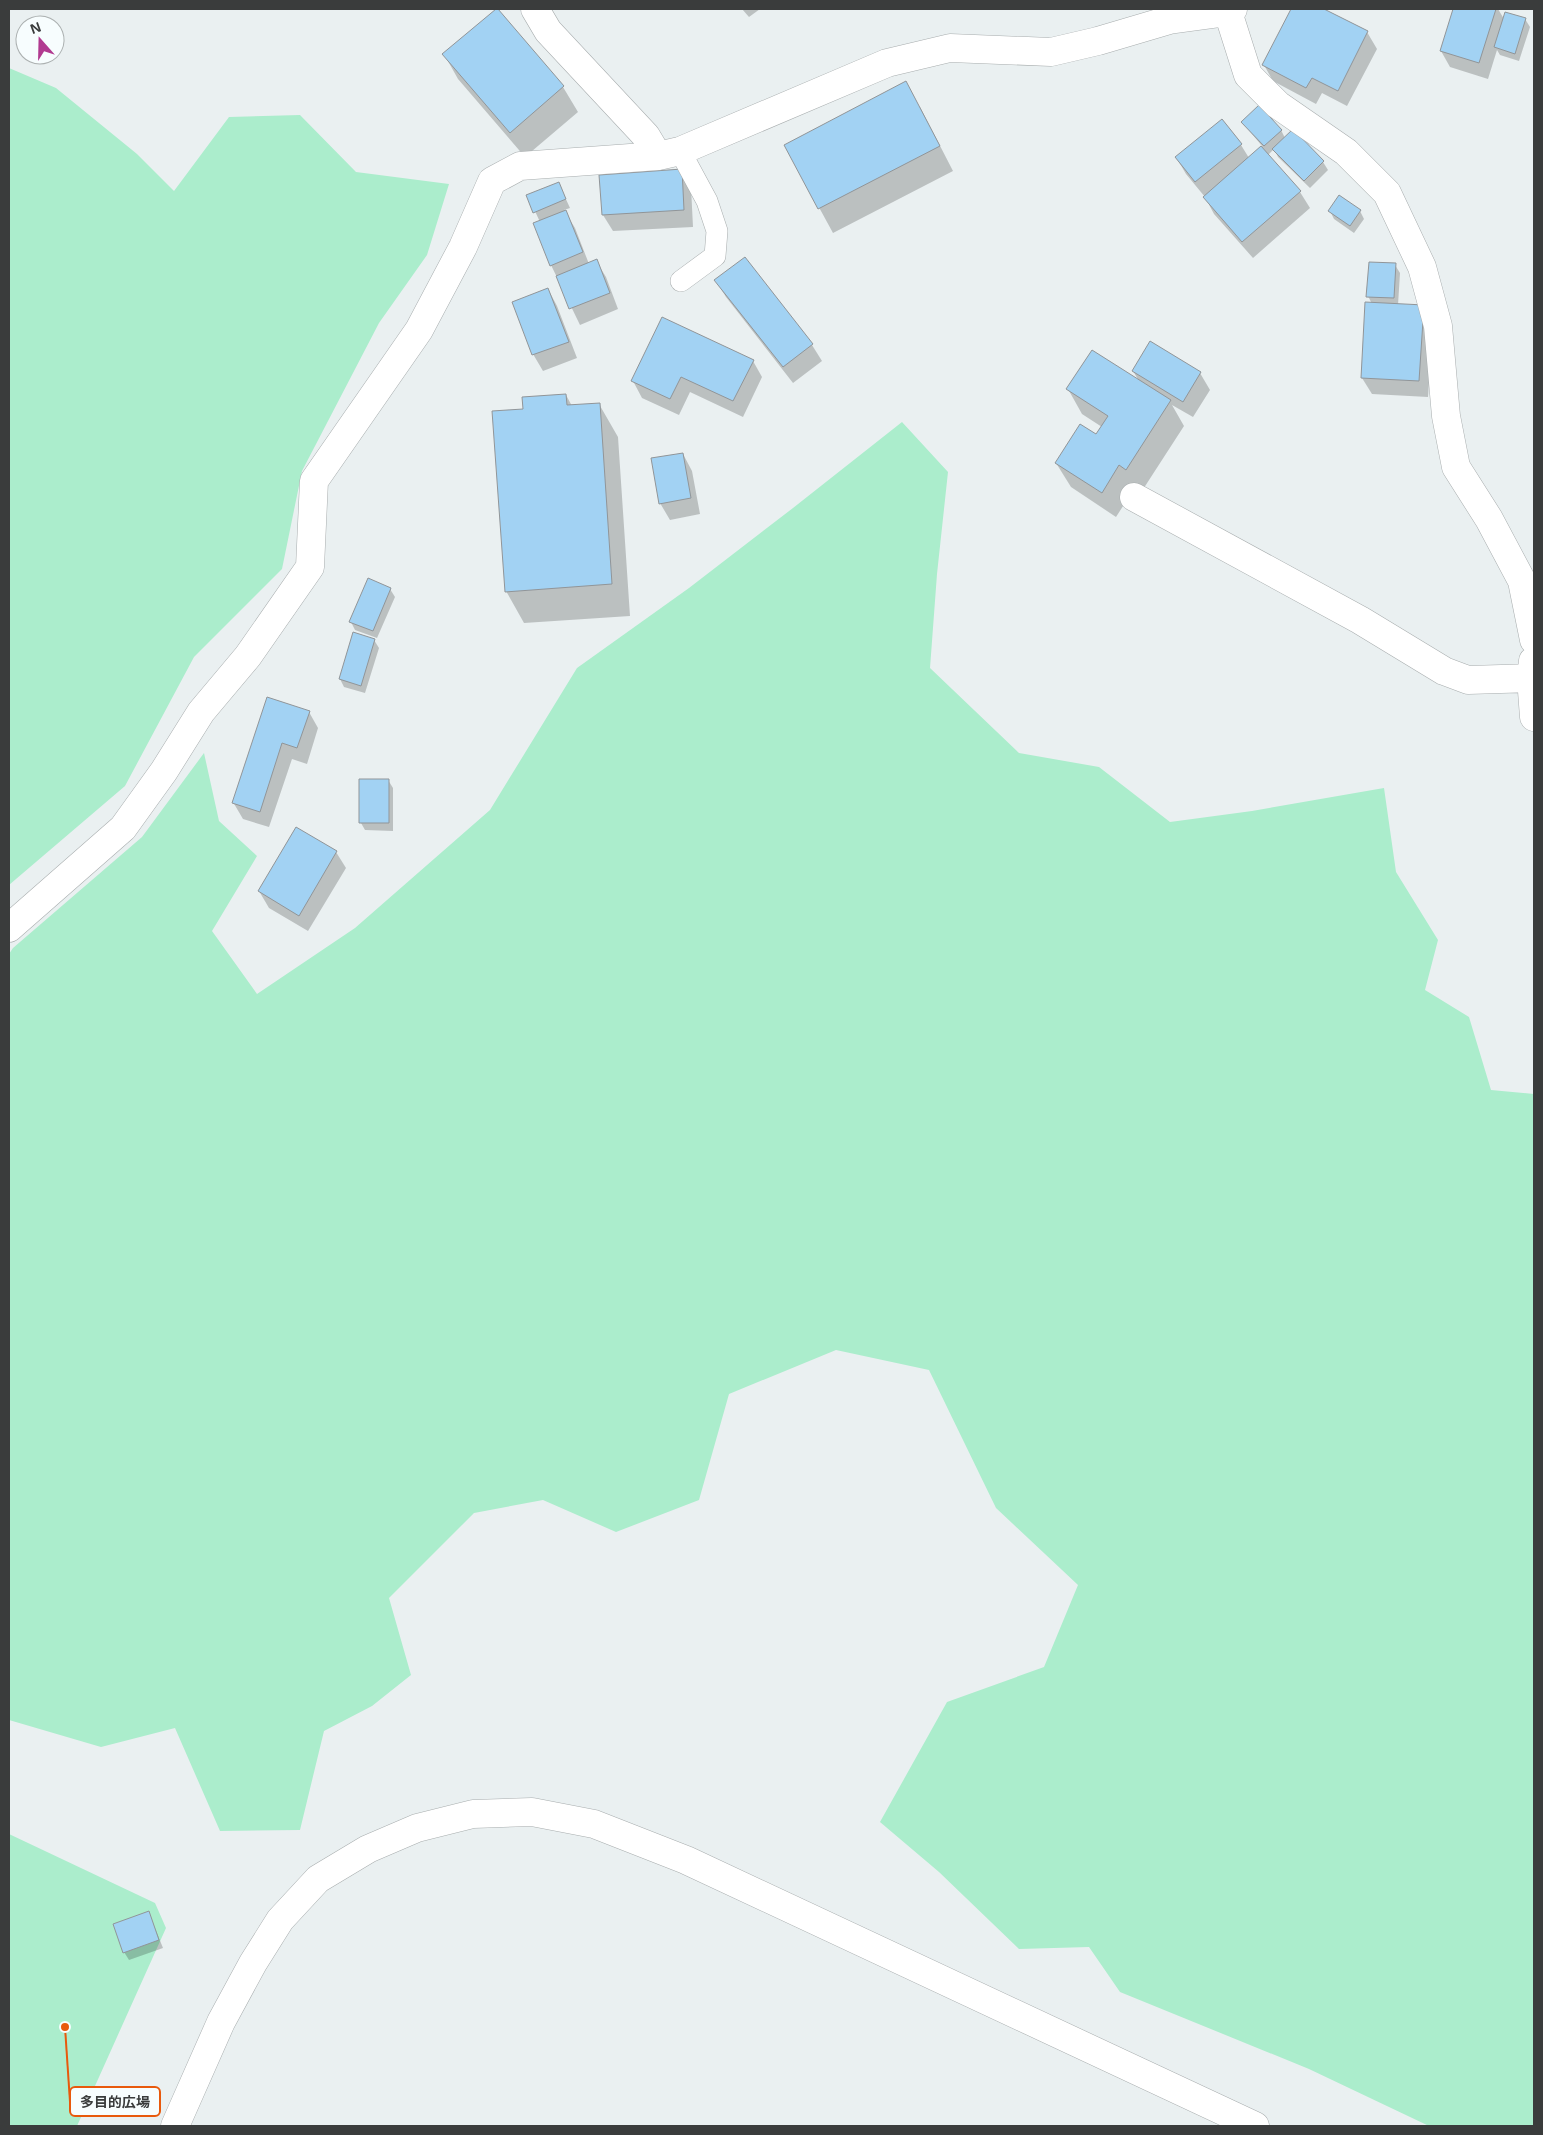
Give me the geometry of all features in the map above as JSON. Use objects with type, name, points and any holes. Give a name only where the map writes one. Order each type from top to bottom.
[{"type":"street","points":[[535,9],[548,31],[646,136],[669,153]]},
{"type":"street","points":[[9,928],[123,828],[164,771],[201,712],[248,656],[310,567],[314,481],[418,330],[464,247],[492,181],[520,166],[669,153],[887,63],[950,48],[1051,52],[1098,41],[1169,20],[1231,10],[1248,75],[1278,105],[1346,152],[1387,193],[1422,268],[1438,326],[1446,416],[1456,467],[1489,519],[1522,581],[1534,640]]},
{"type":"street","points":[[1134,497],[1360,620],[1444,671],[1468,680],[1531,678]]},
{"type":"street","points":[[1534,645],[1531,678],[1534,717]]},
{"type":"street","points":[[175,2126],[221,2022],[253,1962],[280,1920],[318,1879],[368,1849],[417,1828],[473,1814],[532,1812],[594,1824],[686,1860],[1255,2126]]},
{"type":"lane","points":[[669,153],[707,202],[717,230],[715,256],[681,282]]},
{"type":"green space","points":[[9,68],[56,88],[137,154],[174,191],[229,117],[300,115],[356,172],[449,184],[427,255],[379,323],[302,471],[282,569],[194,657],[125,786],[9,885]]},
{"type":"green space","points":[[902,422],[948,472],[937,574],[930,668],[1019,753],[1099,767],[1170,822],[1252,811],[1384,788],[1396,872],[1438,940],[1425,990],[1469,1017],[1491,1090],[1534,1094],[1534,2126],[1429,2126],[1309,2069],[1120,1992],[1089,1947],[1019,1949],[939,1872],[880,1822],[947,1702],[1044,1667],[1078,1585],[996,1508],[929,1370],[836,1350],[729,1394],[699,1500],[616,1532],[543,1500],[474,1513],[389,1598],[411,1675],[372,1706],[324,1731],[300,1830],[220,1831],[175,1728],[101,1747],[9,1720],[9,954],[13,948],[142,837],[204,753],[219,821],[257,856],[212,931],[257,994],[355,928],[490,810],[577,668],[689,588]]},
{"type":"green space","points":[[9,1834],[155,1903],[166,1928],[77,2126],[9,2126]]},
{"type":"building","points":[[496,9],[564,86],[510,133],[442,54]]},
{"type":"building","points":[[1291,9],[1324,9],[1368,31],[1338,91],[1312,78],[1306,88],[1262,65]]},
{"type":"building","points":[[1453,9],[1496,9],[1479,63],[1440,51]]},
{"type":"building","points":[[1505,12],[1526,18],[1515,54],[1494,47]]},
{"type":"building","points":[[906,81],[940,146],[818,209],[784,145]]},
{"type":"building","points":[[1259,105],[1282,130],[1264,146],[1241,122]]},
{"type":"building","points":[[1222,119],[1242,144],[1195,182],[1175,157]]},
{"type":"building","points":[[1293,129],[1324,161],[1304,181],[1272,149]]},
{"type":"building","points":[[1261,146],[1301,191],[1242,242],[1203,197]]},
{"type":"building","points":[[682,169],[684,210],[602,215],[599,175]]},
{"type":"building","points":[[559,182],[566,199],[533,213],[526,195]]},
{"type":"building","points":[[1339,195],[1361,210],[1350,226],[1328,211]]},
{"type":"building","points":[[566,210],[583,252],[550,266],[533,223]]},
{"type":"building","points":[[745,257],[813,344],[783,367],[714,280]]},
{"type":"building","points":[[597,259],[610,293],[569,309],[556,276]]},
{"type":"building","points":[[1369,262],[1396,263],[1394,298],[1366,297]]},
{"type":"building","points":[[548,288],[569,342],[532,355],[512,302]]},
{"type":"building","points":[[1365,302],[1424,305],[1419,381],[1361,378]]},
{"type":"building","points":[[662,317],[754,360],[733,401],[681,377],[670,399],[631,381]]},
{"type":"building","points":[[1150,341],[1201,372],[1183,402],[1132,371]]},
{"type":"building","points":[[1092,350],[1171,400],[1126,470],[1119,465],[1102,493],[1055,463],[1080,424],[1096,434],[1108,416],[1066,389]]},
{"type":"building","points":[[566,394],[567,405],[600,403],[612,584],[505,592],[492,411],[523,409],[522,397]]},
{"type":"building","points":[[683,453],[691,498],[659,504],[651,458]]},
{"type":"building","points":[[368,578],[391,588],[373,631],[349,622]]},
{"type":"building","points":[[353,632],[375,639],[361,686],[339,679]]},
{"type":"building","points":[[267,697],[310,711],[297,748],[282,743],[260,812],[232,803]]},
{"type":"building","points":[[359,779],[389,779],[389,823],[359,823]]},
{"type":"building","points":[[296,827],[337,851],[299,916],[258,891]]},
{"type":"building","points":[[149,1911],[159,1940],[123,1953],[113,1924]]},
{"type":"place","name":"多目的広場","points":[[65,2027]]}]
